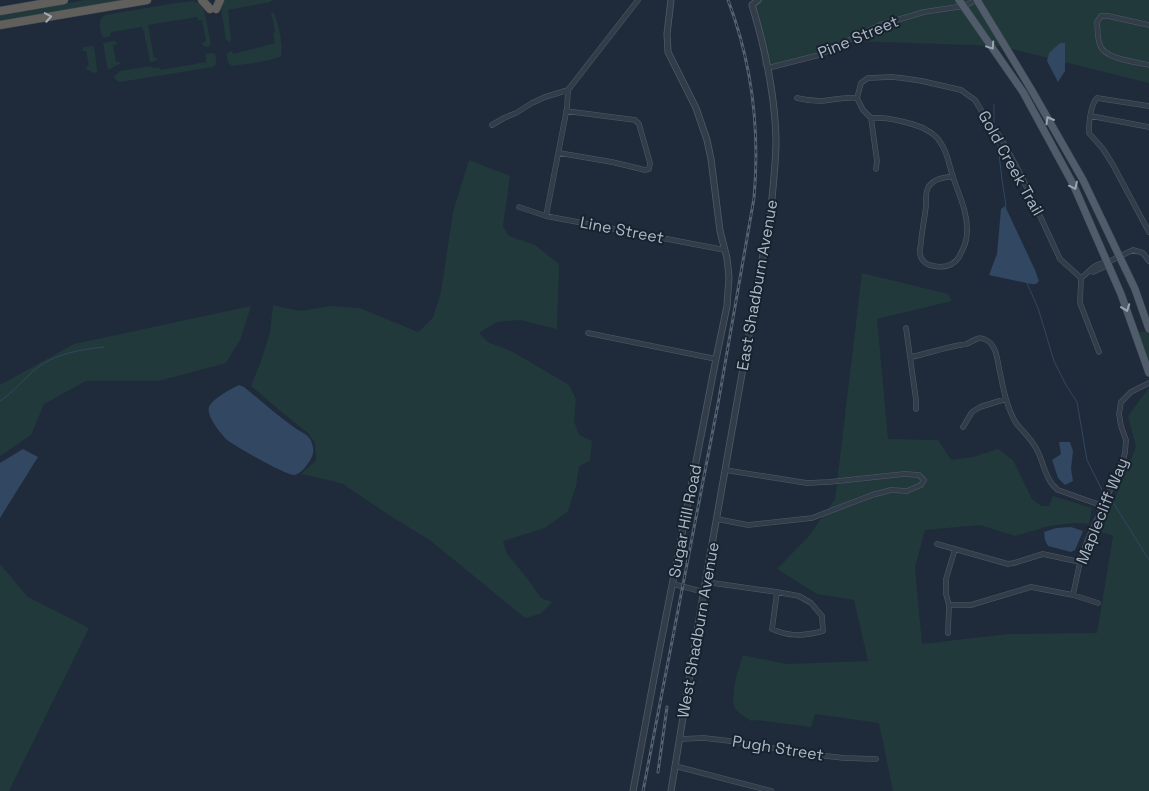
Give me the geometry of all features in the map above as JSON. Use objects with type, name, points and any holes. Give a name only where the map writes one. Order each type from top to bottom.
[{"type":"highway","points":[[2,9],[64,0]]},
{"type":"highway","points":[[0,25],[147,0]]},
{"type":"highway","points":[[202,0],[213,9],[220,0]]},
{"type":"main road","points":[[977,0],[1083,180],[1135,289],[1149,329]]},
{"type":"main road","points":[[962,3],[1023,92],[1073,184],[1121,294],[1149,373]]},
{"type":"street","points":[[546,216],[559,153],[568,90],[638,0]]},
{"type":"street","name":"Sugar Hill Road","points":[[633,791],[727,306],[729,277],[720,231],[707,140],[696,108],[668,52],[667,34],[671,0]]},
{"type":"street","points":[[751,2],[758,0]]},
{"type":"street","name":"Pine Street","points":[[768,68],[819,54],[880,24],[977,0]]},
{"type":"street","name":"East Shadburn Avenue","points":[[725,470],[772,209],[776,162],[776,139],[768,68],[762,38],[751,2]]},
{"type":"street","points":[[1149,25],[1108,16],[1101,16],[1097,22],[1100,46],[1104,52],[1112,56],[1149,65]]},
{"type":"street","name":"Gold Creek Trail","points":[[857,98],[861,83],[868,78],[892,77],[922,81],[961,90],[975,100],[1001,138],[1021,175],[1060,259],[1081,278]]},
{"type":"street","points":[[492,125],[545,97],[568,90]]},
{"type":"street","points":[[797,98],[813,101],[843,97],[857,98],[863,110],[871,118],[877,161],[876,169]]},
{"type":"street","points":[[1149,106],[1097,98],[1093,102],[1089,133],[1103,149],[1113,165],[1149,232]]},
{"type":"street","points":[[559,153],[645,170],[649,169],[650,164],[639,124],[635,120],[566,112]]},
{"type":"street","points":[[1090,116],[1149,127]]},
{"type":"street","points":[[871,118],[882,118],[922,126],[941,142],[947,154],[965,214],[966,240],[962,252],[954,263],[947,267],[929,265],[920,254],[926,193],[934,181],[953,176]]},
{"type":"street","name":"Line Street","points":[[519,207],[546,216],[725,250]]},
{"type":"street","points":[[1099,352],[1080,303],[1081,278],[1092,268],[1133,250],[1143,254],[1149,261]]},
{"type":"street","points":[[906,328],[916,409]]},
{"type":"street","points":[[588,333],[716,359]]},
{"type":"street","points":[[911,357],[956,345],[968,344],[978,338],[989,342],[995,350],[1006,400],[1016,423],[1035,446],[1052,486],[1058,490],[1103,506]]},
{"type":"street","name":"Maplecliff Way","points":[[1073,595],[1080,562],[1087,541],[1122,464],[1125,453],[1126,440],[1119,414],[1122,402],[1131,392],[1149,383]]},
{"type":"street","points":[[962,427],[972,412],[980,407],[1006,400]]},
{"type":"street","points":[[716,519],[748,525],[812,518],[872,495],[891,490],[907,491],[921,485],[924,480],[919,475],[904,474],[807,483],[725,470]]},
{"type":"street","name":"West Shadburn Avenue","points":[[673,790],[675,766],[725,470]]},
{"type":"street","points":[[937,544],[1008,564],[1043,554],[1080,562]]},
{"type":"street","points":[[948,633],[949,605],[946,594],[946,579],[955,549]]},
{"type":"street","points":[[706,582],[777,592],[799,596],[811,603],[822,616],[823,631],[807,635],[795,635],[780,633],[772,629],[777,592]]},
{"type":"street","points":[[672,584],[704,592]]},
{"type":"street","points":[[949,605],[971,605],[1031,587],[1073,595],[1098,603]]},
{"type":"street","name":"Pugh Street","points":[[680,739],[730,740],[808,754],[876,759]]},
{"type":"street","points":[[675,766],[771,791]]},
{"type":"green space","points":[[85,0],[126,0],[0,22],[0,15]]},
{"type":"green space","points":[[222,0],[272,0],[270,2],[228,10],[231,40],[229,42],[226,40],[221,9]]},
{"type":"green space","points":[[760,0],[1149,0],[1149,83],[1000,46],[850,41],[805,60],[762,67],[760,36],[753,6]]},
{"type":"green space","points":[[193,1],[201,4],[204,10],[211,44],[208,47],[202,44],[206,41],[202,20],[198,20],[197,17],[148,25],[154,58],[158,59],[150,62],[142,27],[111,32],[110,36],[104,38],[102,36],[100,22],[105,15]]},
{"type":"green space","points":[[273,12],[280,34],[281,56],[257,63],[230,65],[227,58],[229,52],[232,51],[233,54],[275,43],[273,34],[275,30],[271,13]]},
{"type":"green space","points":[[115,41],[117,44],[113,45],[116,62],[121,63],[108,70],[103,43]]},
{"type":"green space","points":[[84,47],[94,47],[97,72],[94,73],[86,69],[89,66],[86,51],[82,51]]},
{"type":"green space","points":[[206,54],[215,54],[216,61],[213,67],[120,82],[114,77],[120,71],[151,66],[152,68],[159,67],[161,70],[206,62]]},
{"type":"green space","points":[[469,160],[510,176],[503,226],[509,236],[535,245],[559,264],[557,329],[520,320],[497,322],[479,333],[488,342],[513,352],[569,385],[576,399],[574,421],[579,435],[592,441],[590,461],[579,466],[576,486],[568,511],[545,528],[503,541],[507,554],[541,598],[552,602],[540,614],[525,618],[431,541],[343,484],[301,474],[316,460],[315,443],[308,433],[251,386],[270,332],[273,305],[299,311],[331,306],[360,308],[418,332],[433,318],[441,292],[453,212]]},
{"type":"green space","points":[[862,273],[948,294],[952,301],[877,319],[888,439],[938,440],[951,460],[973,457],[998,449],[1013,460],[1032,499],[1041,506],[1049,506],[1053,496],[1092,508],[1089,524],[1075,523],[1049,526],[1015,536],[980,525],[925,530],[915,567],[922,644],[1008,634],[1097,633],[1113,536],[1101,532],[1136,447],[1128,416],[1149,388],[1149,791],[893,791],[879,723],[815,714],[811,727],[757,720],[751,721],[736,710],[733,696],[743,655],[786,664],[868,661],[854,600],[817,594],[777,569],[808,537],[835,499]]},
{"type":"green space","points":[[251,306],[240,340],[226,363],[159,381],[86,381],[44,404],[31,435],[0,456],[0,385],[74,344]]},
{"type":"green space","points":[[1131,331],[1149,332],[1149,365]]},
{"type":"green space","points":[[0,564],[28,597],[89,628],[9,791],[0,791]]},
{"type":"water","points":[[1060,43],[1065,43],[1065,71],[1058,82],[1047,61],[1049,53]]},
{"type":"water","points":[[1005,206],[1035,270],[1039,281],[1036,284],[989,275],[997,254],[1001,209]]},
{"type":"water","points":[[239,385],[310,439],[313,448],[312,456],[300,473],[289,474],[271,466],[227,440],[221,434],[210,415],[209,407],[222,394]]},
{"type":"water","points":[[1059,442],[1070,442],[1073,451],[1071,469],[1073,481],[1065,485],[1058,478],[1052,460],[1061,454]]},
{"type":"water","points":[[23,449],[38,457],[0,518],[0,463]]},
{"type":"water","points":[[1071,527],[1083,531],[1075,550],[1071,552],[1048,546],[1044,532],[1056,528]]},
{"type":"waterway","points":[[994,104],[994,126]]},
{"type":"waterway","points":[[996,135],[1006,207]]},
{"type":"waterway","points":[[1027,283],[1038,308],[1054,361],[1077,402],[1087,460],[1103,492]]},
{"type":"waterway","points":[[0,401],[37,368],[54,358],[73,352],[104,347]]},
{"type":"waterway","points":[[1113,502],[1149,560]]},
{"type":"railway","points":[[643,791],[718,404],[754,198],[756,147],[752,97],[743,48],[728,0]]},
{"type":"railway","points":[[658,772],[667,707]]}]
